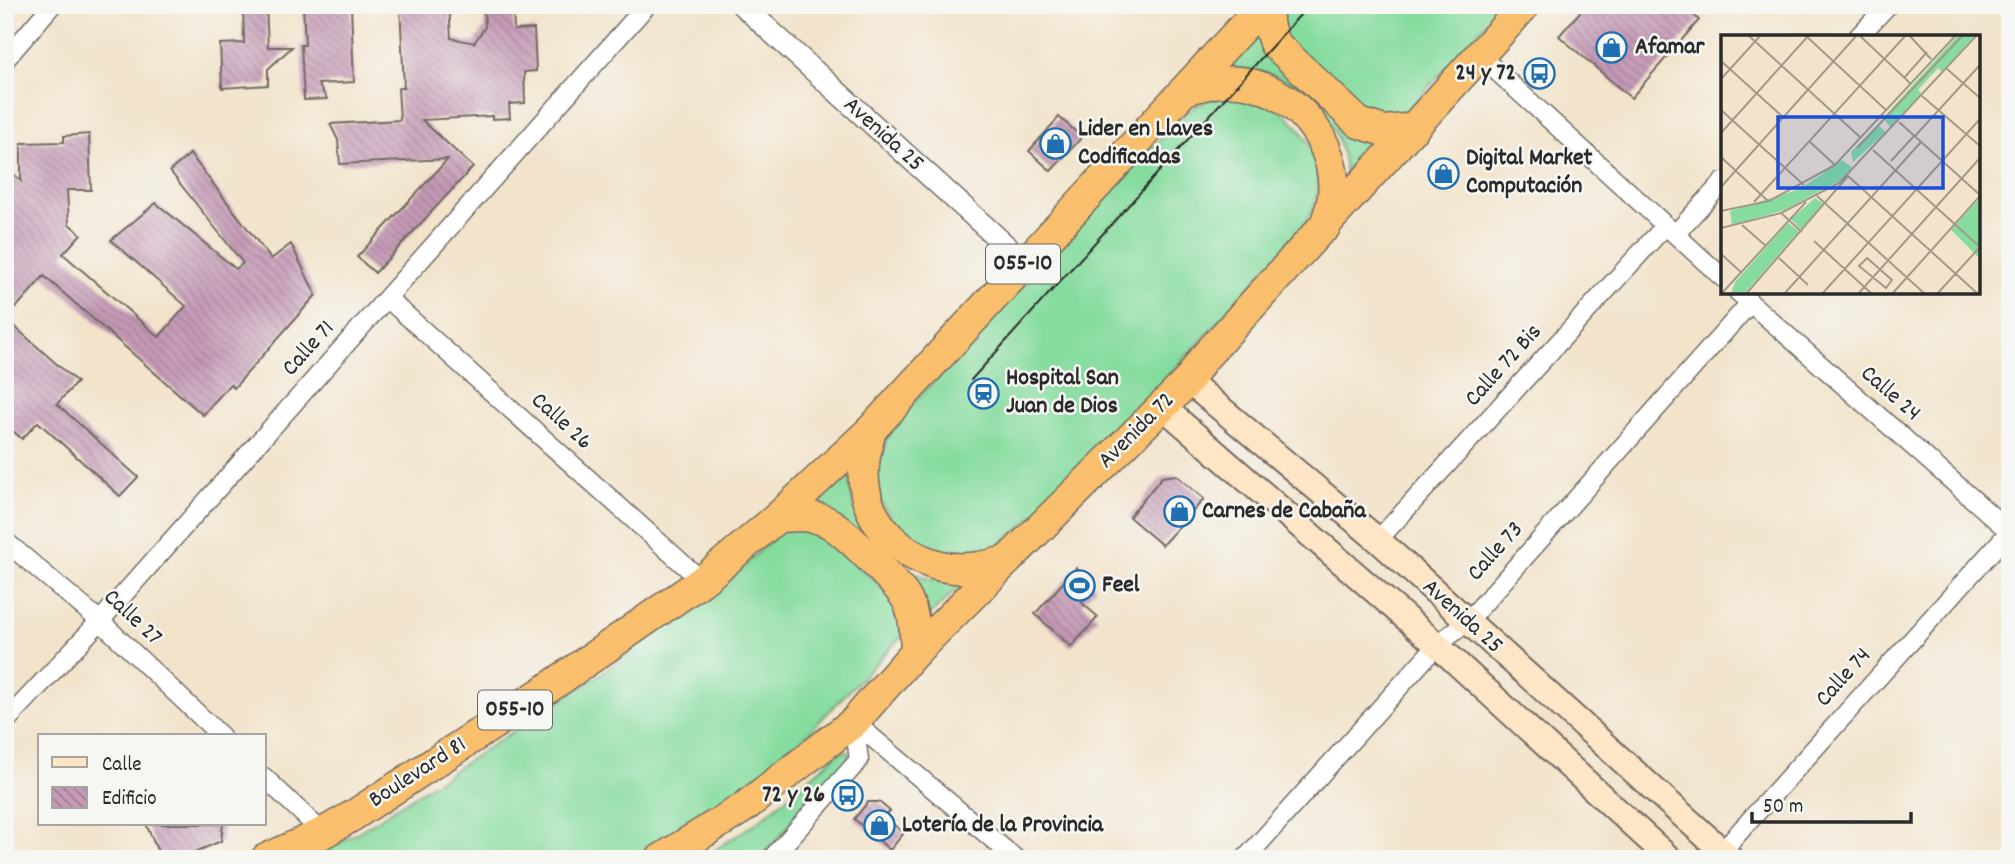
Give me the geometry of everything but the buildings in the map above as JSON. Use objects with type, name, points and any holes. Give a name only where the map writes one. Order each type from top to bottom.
[{"type":"highway","name":"055-10","points":[[702,581],[778,517],[871,430],[1265,5]]},
{"type":"highway","points":[[1265,5],[1274,43],[1359,123],[1384,131],[1414,128]]},
{"type":"highway","name":"Avenida 72","points":[[855,722],[916,651],[1188,381],[1202,360],[1525,5]]},
{"type":"highway","points":[[1186,90],[1211,83],[1238,82],[1260,87],[1296,107],[1317,132],[1330,163],[1333,196],[1324,228]]},
{"type":"highway","points":[[871,430],[863,460],[865,491],[872,512],[900,548],[932,564],[967,569],[1006,561]]},
{"type":"highway","points":[[778,517],[808,516],[831,524],[881,569],[905,597],[913,615],[916,651]]},
{"type":"highway","name":"Boulevard 81","points":[[266,859],[323,833],[354,815],[541,693],[702,581]]},
{"type":"highway","points":[[662,859],[743,808],[855,722]]},
{"type":"main road","name":"Avenida 25","points":[[1188,381],[1378,540],[1723,856]]},
{"type":"main road","name":"Avenida 25","points":[[1162,406],[1437,645],[1670,859]]},
{"type":"street","points":[[5,60],[52,5]]},
{"type":"street","name":"Calle 71","points":[[5,722],[100,621],[647,5]]},
{"type":"street","name":"Avenida 25","points":[[742,5],[1024,262]]},
{"type":"street","points":[[1860,35],[1888,5]]},
{"type":"street","points":[[1480,56],[1721,276]]},
{"type":"street","points":[[1670,230],[1721,185]]},
{"type":"street","name":"Calle 72 Bis","points":[[1378,540],[1670,230]]},
{"type":"street","name":"Calle 26","points":[[387,298],[702,581]]},
{"type":"street","name":"Calle 24","points":[[1744,298],[2009,532]]},
{"type":"street","name":"Calle 73","points":[[1245,859],[1437,645],[1467,621],[1744,298]]},
{"type":"street","name":"Calle 74","points":[[1723,856],[2009,532]]},
{"type":"street","name":"Calle 27","points":[[5,541],[100,621],[219,734]]},
{"type":"street","points":[[771,859],[859,760],[855,722]]},
{"type":"street","points":[[855,722],[1016,859]]},
{"type":"street","points":[[266,779],[323,833]]},
{"type":"green space","points":[[1282,5],[1502,5],[1408,110],[1395,119],[1377,119],[1284,40]]},
{"type":"green space","points":[[1258,30],[1379,141],[1346,179],[1342,154],[1334,132],[1323,112],[1308,96],[1271,75],[1223,68]]},
{"type":"green space","points":[[1226,95],[1250,96],[1267,103],[1292,121],[1310,146],[1318,176],[1318,191],[1304,226],[1132,415],[1009,537],[977,554],[938,552],[914,541],[895,524],[877,491],[879,460],[896,421],[1185,113],[1207,100]]},
{"type":"green space","points":[[848,467],[856,515],[872,540],[892,558],[915,573],[936,581],[964,582],[928,617],[922,597],[906,580],[811,505]]},
{"type":"green space","points":[[787,525],[817,526],[905,609],[905,633],[776,766],[705,816],[626,859],[310,859],[357,833],[588,683],[724,584]]},
{"type":"green space","points":[[846,751],[850,759],[759,859],[701,859],[759,821],[840,752]]},
{"type":"tram line","points":[[971,380],[1309,5]]},
{"type":"place","name":"Afamar","points":[[1612,48]]},
{"type":"place","name":"24 y 72","points":[[1539,74]]},
{"type":"place","name":"Lider en Llaves Codificadas","points":[[1055,144]]},
{"type":"place","name":"Digital Market Computación","points":[[1443,173]]},
{"type":"place","name":"Hospital San Juan de Dios","points":[[983,393]]},
{"type":"place","name":"Carnes de Cabaña","points":[[1179,512]]},
{"type":"place","name":"Feel","points":[[1079,586]]},
{"type":"place","name":"72 y 26","points":[[848,796]]},
{"type":"place","name":"Lotería de la Provincia","points":[[879,826]]}]
